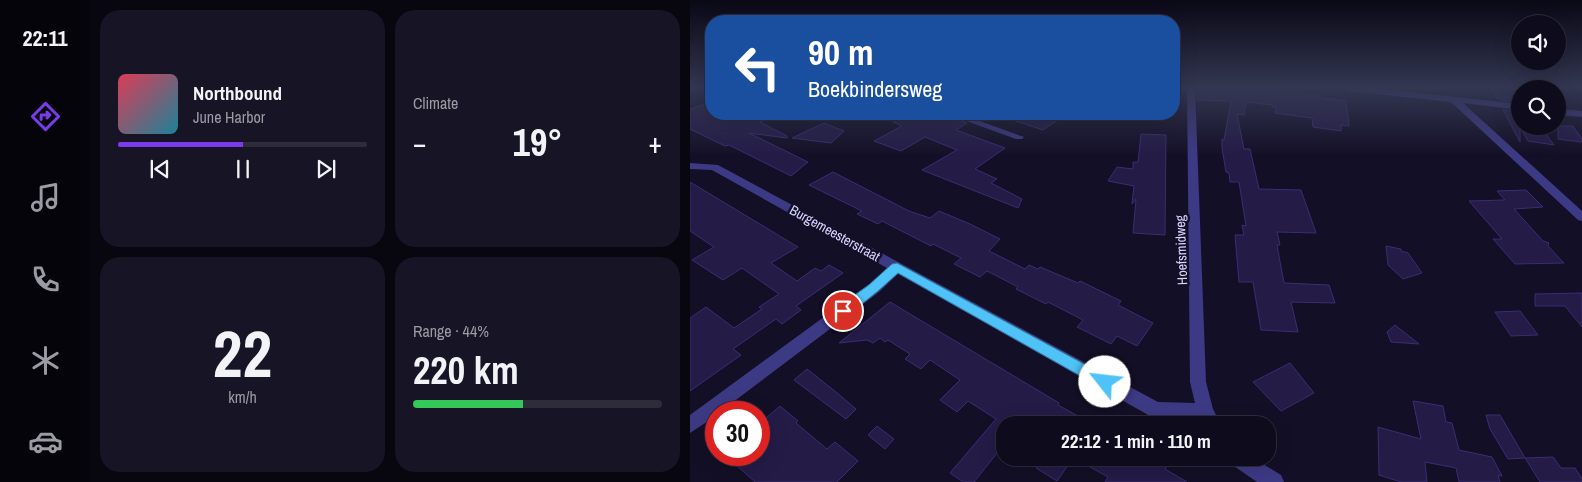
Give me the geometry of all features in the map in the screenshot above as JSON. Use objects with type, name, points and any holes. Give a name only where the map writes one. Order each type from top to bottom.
[{"type":"street","name":"Hoefsmidweg","points":[[1192,110],[1198,382],[1207,416]]},
{"type":"street","points":[[1465,110],[1582,217]]},
{"type":"street","points":[[1566,113],[1582,114]]},
{"type":"street","points":[[969,120],[1019,137]]},
{"type":"street","name":"Burgemeesterstraat","points":[[690,166],[704,165],[714,167],[1156,410],[1198,416]]},
{"type":"street","points":[[690,425],[874,288],[897,267]]},
{"type":"street","points":[[1249,466],[1274,482]]},
{"type":"building","points":[[690,110],[705,110],[705,120],[765,120],[760,122],[787,136],[787,138],[749,133],[808,162],[791,176],[729,145],[725,146],[690,129]]},
{"type":"building","points":[[1229,110],[1245,110],[1244,115],[1237,114],[1244,149],[1250,149],[1259,189],[1301,190],[1316,233],[1277,232],[1280,245],[1277,245],[1284,283],[1329,285],[1335,303],[1291,302],[1298,332],[1261,330],[1253,282],[1239,282],[1235,235],[1244,235],[1242,225],[1246,226],[1239,182],[1230,182],[1229,173],[1226,172],[1222,148],[1222,139],[1224,140]]},
{"type":"building","points":[[1275,110],[1347,110],[1349,126],[1341,125],[1341,131],[1313,127],[1312,118],[1275,113]]},
{"type":"building","points":[[1503,110],[1511,111],[1511,125]]},
{"type":"building","points":[[897,120],[960,120],[967,123],[956,130],[1005,148],[975,169],[997,179],[991,183],[1022,199],[1018,208],[922,170],[957,150],[925,137],[901,151],[874,141],[902,126],[893,122]]},
{"type":"building","points":[[1013,120],[1057,120],[1043,130]]},
{"type":"building","points":[[824,123],[844,131],[831,143],[792,138]]},
{"type":"building","points":[[1566,126],[1573,126],[1582,142],[1558,139],[1558,135],[1566,135]]},
{"type":"building","points":[[1141,134],[1166,135],[1165,235],[1133,233],[1136,199],[1132,204],[1134,186],[1108,181],[1117,167],[1133,169],[1133,162],[1138,162]]},
{"type":"building","points":[[1525,135],[1547,135],[1554,145],[1528,141]]},
{"type":"building","points":[[833,172],[909,211],[930,218],[939,211],[970,224],[1000,239],[989,251],[1025,269],[1029,265],[1038,269],[1040,267],[1078,283],[1080,281],[1121,301],[1118,305],[1153,323],[1137,346],[1117,336],[1111,344],[1077,327],[1083,320],[1048,302],[1046,304],[1016,289],[1018,287],[987,271],[980,277],[954,264],[961,258],[933,244],[931,246],[882,221],[878,224],[857,214],[862,211],[809,185]]},
{"type":"building","points":[[690,182],[798,247],[771,263],[797,281],[815,268],[821,271],[829,265],[843,273],[796,306],[801,310],[782,324],[776,319],[733,349],[741,355],[690,391],[690,318],[706,307],[734,328],[762,309],[759,307],[779,294],[742,268],[723,280],[692,260],[714,247],[690,231]]},
{"type":"building","points":[[1526,190],[1543,207],[1514,209],[1543,241],[1549,243],[1548,246],[1564,263],[1515,264],[1493,239],[1502,239],[1469,201],[1505,200],[1497,191]]},
{"type":"building","points":[[1386,246],[1401,249],[1401,251],[1408,253],[1422,273],[1403,279],[1388,265]]},
{"type":"building","points":[[1582,293],[1582,327],[1565,306],[1535,306],[1535,294]]},
{"type":"building","points":[[890,302],[1078,416],[996,416],[996,419],[968,401],[957,412],[940,400],[960,380],[930,360],[921,369],[905,359],[910,354],[888,340],[885,342],[880,338],[873,343],[867,340],[839,343]]},
{"type":"building","points":[[1520,311],[1538,335],[1511,336],[1495,312]]},
{"type":"building","points":[[1395,325],[1419,344],[1391,342],[1387,332]]},
{"type":"building","points":[[1290,363],[1314,393],[1281,411],[1253,382]]},
{"type":"building","points":[[807,369],[856,409],[846,419],[794,380]]},
{"type":"building","points":[[1413,401],[1443,406],[1446,422],[1452,423],[1459,450],[1492,457],[1502,476],[1498,475],[1500,482],[1459,482],[1456,468],[1425,462],[1427,482],[1401,482],[1379,475],[1378,427],[1421,439]]},
{"type":"building","points":[[780,406],[798,421],[796,423],[827,449],[835,442],[858,461],[837,482],[755,482],[737,466],[770,466],[770,415]]},
{"type":"building","points":[[1486,415],[1500,415],[1525,458],[1508,459],[1490,429]]},
{"type":"building","points":[[996,419],[996,454],[974,482],[963,482],[950,473]]},
{"type":"building","points":[[877,426],[894,439],[885,449],[868,435]]},
{"type":"building","points":[[1553,457],[1561,468],[1575,468],[1582,482],[1540,482],[1525,458]]},
{"type":"building","points":[[1038,466],[1067,466],[1057,481],[1036,468]]},
{"type":"building","points":[[1088,466],[1167,466],[1165,469],[1187,482],[1105,482],[1108,477]]},
{"type":"route","points":[[843,311],[874,288],[897,267],[1105,382]]}]
